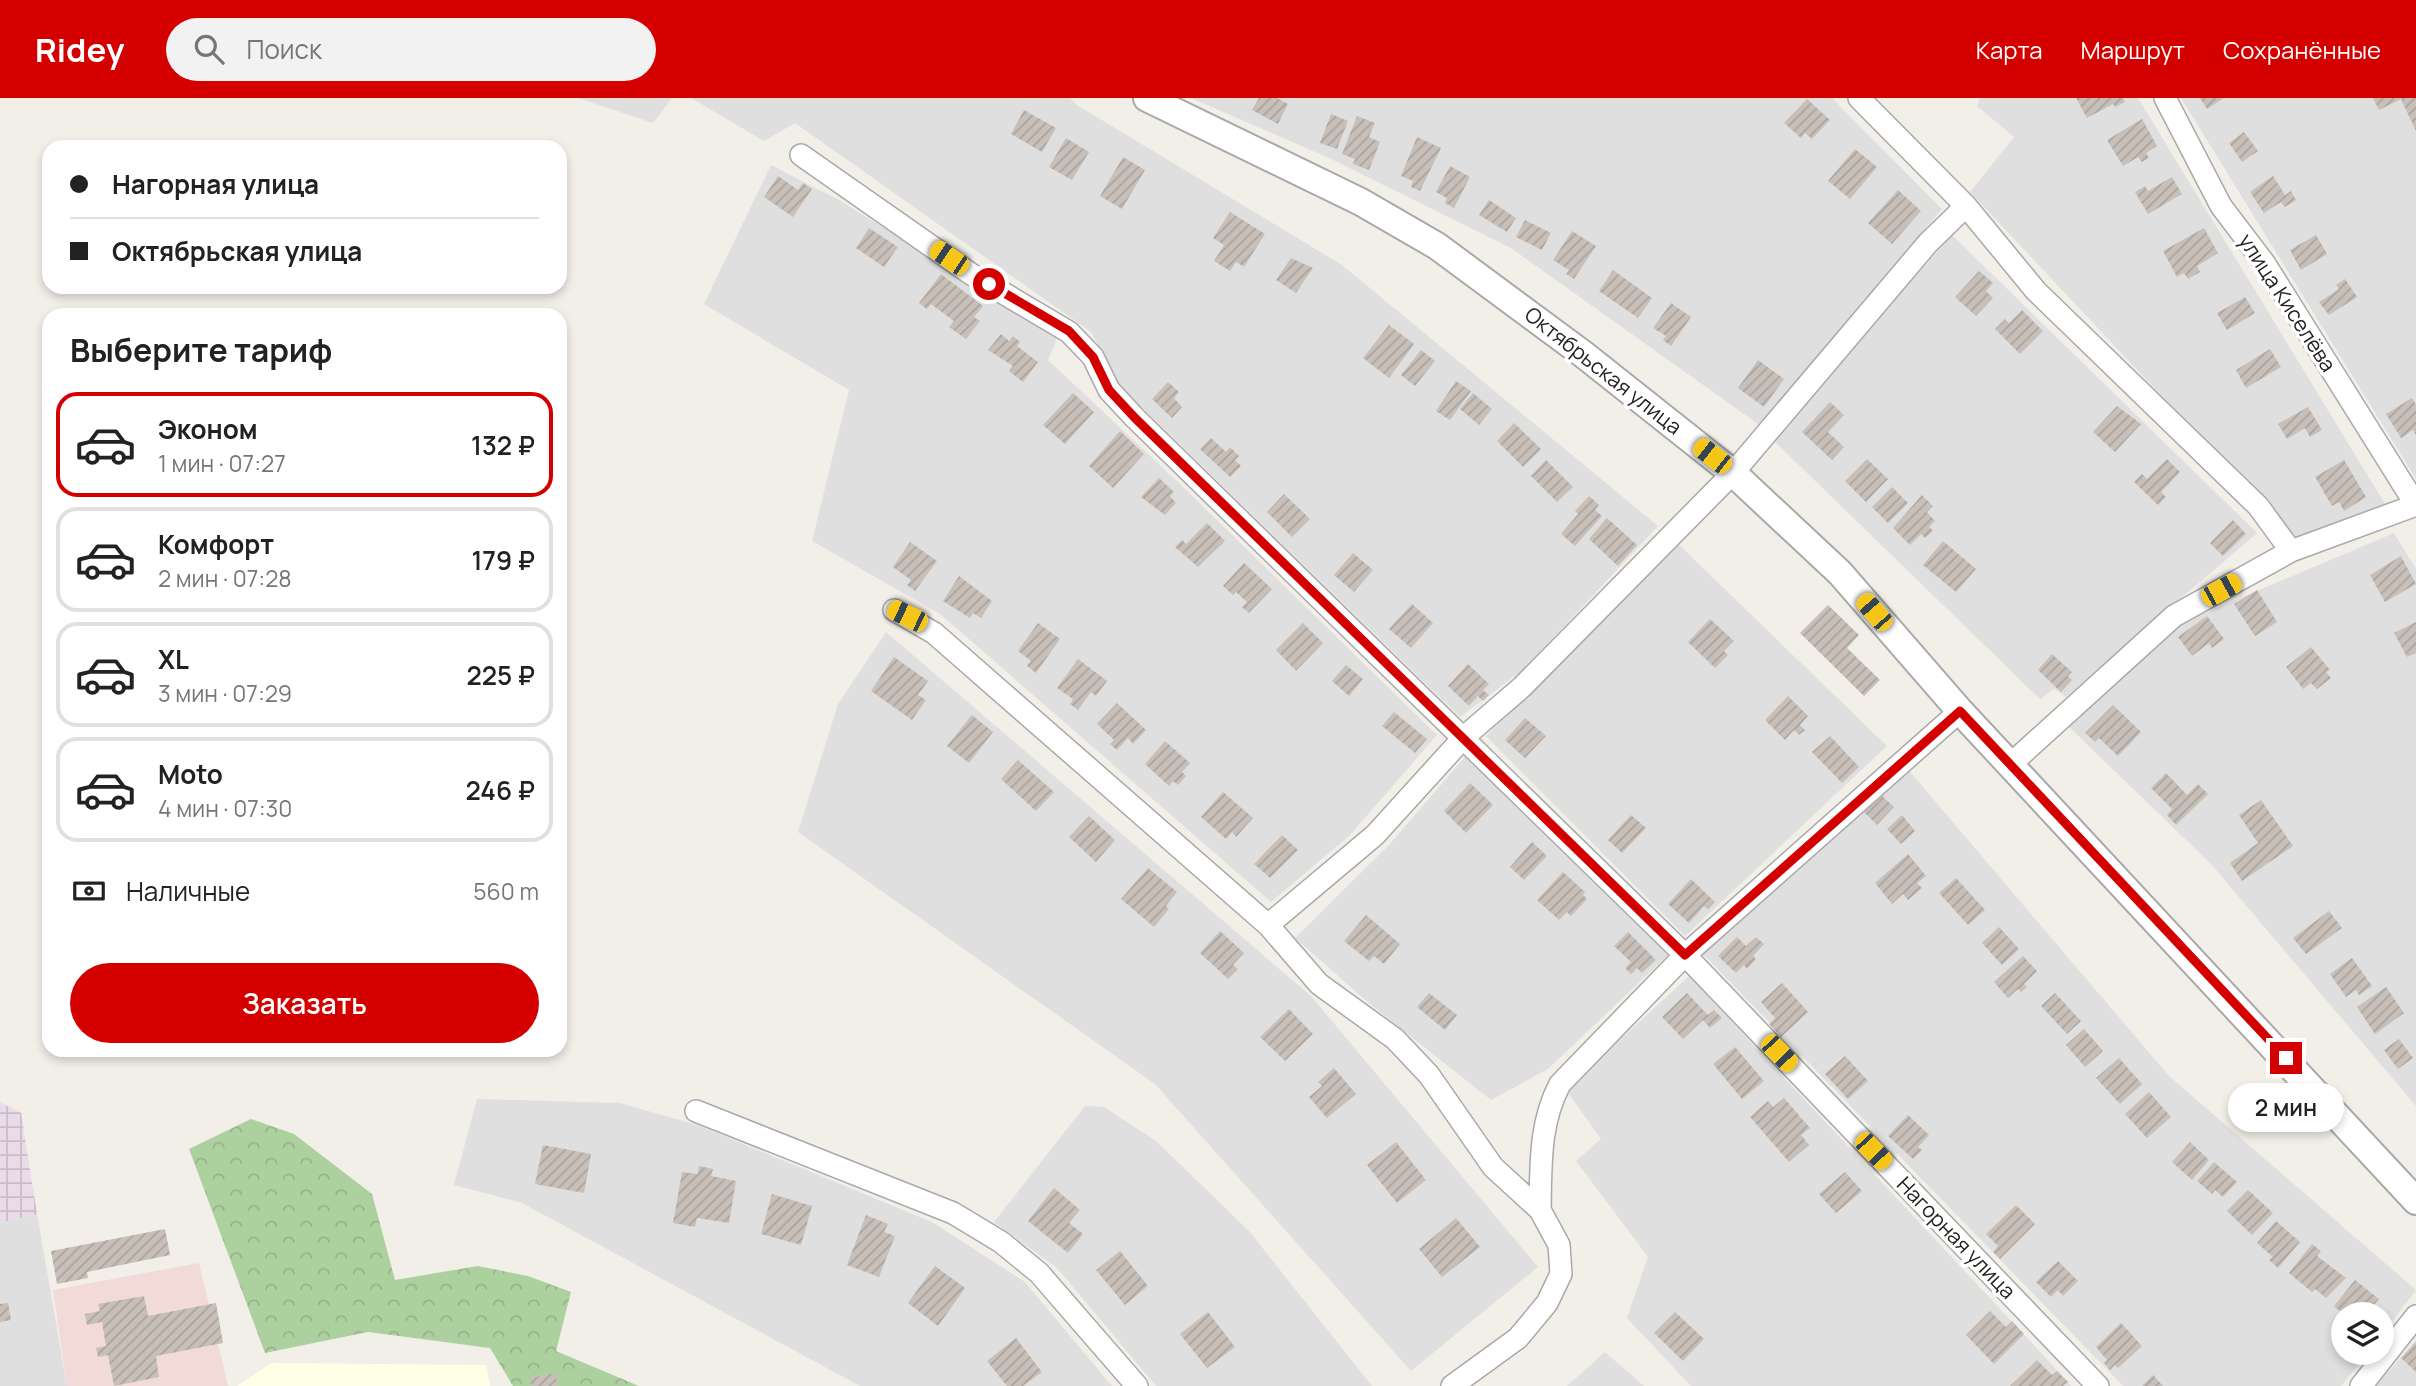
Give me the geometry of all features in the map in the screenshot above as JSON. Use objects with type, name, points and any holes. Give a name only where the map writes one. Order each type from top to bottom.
[{"type":"street","name":"Октябрьская улица","points":[[1147,98],[1361,202],[1437,246],[1583,354],[1733,473],[1840,573],[1960,711],[2012,763],[2416,1201]]},
{"type":"street","points":[[1859,98],[1966,206],[2036,291],[2258,506],[2291,551]]},
{"type":"street","name":"улица Киселёва","points":[[2165,98],[2221,205],[2265,264],[2416,505]]},
{"type":"street","name":"Нагорная улица","points":[[801,155],[971,274],[1069,331],[1093,357],[1109,390],[1135,418],[1685,955],[2098,1386]]},
{"type":"street","points":[[1268,925],[1376,835],[1464,737],[1522,687],[1733,473],[1928,243],[1966,206]]},
{"type":"street","points":[[2012,763],[2175,616],[2291,551],[2416,505]]},
{"type":"street","points":[[894,610],[934,633],[1268,925],[1319,984],[1395,1039],[1429,1075],[1493,1167],[1540,1210],[1559,1245],[1561,1274],[1547,1303],[1518,1338],[1452,1386]]},
{"type":"street","points":[[1540,1210],[1543,1131],[1549,1103],[1560,1084],[1685,955],[1960,711]]},
{"type":"street","points":[[696,1111],[953,1213],[1001,1242],[1039,1272],[1137,1386]]},
{"type":"street","points":[[2361,1386],[2416,1316]]},
{"type":"shaded area","points":[[578,98],[672,98],[653,123]]},
{"type":"shaded area","points":[[691,98],[1070,98],[1077,105],[1342,265],[1658,526],[1524,669],[1460,717],[1120,386],[1091,332],[795,123],[764,141]]},
{"type":"shaded area","points":[[1191,98],[1832,98],[1942,209],[1762,427],[1511,248],[1329,158]]},
{"type":"shaded area","points":[[1980,98],[2138,98],[2385,504],[2297,540],[1970,192],[2014,137],[1977,106]]},
{"type":"shaded area","points":[[2181,98],[2416,98],[2416,479]]},
{"type":"shaded area","points":[[771,165],[839,200],[1058,336],[1048,360],[1180,484],[1437,735],[1349,836],[1271,902],[940,614],[812,541],[849,390],[704,304]]},
{"type":"shaded area","points":[[1952,235],[2257,533],[2066,697],[2054,689],[2040,699],[1772,439]]},
{"type":"shaded area","points":[[2394,533],[2416,569],[2416,1106],[2211,864],[2069,727],[2179,624]]},
{"type":"shaded area","points":[[1677,543],[1887,746],[1685,936],[1486,736]]},
{"type":"shaded area","points":[[886,632],[1311,996],[1538,1267],[1411,1371],[1155,1084],[798,832],[838,704]]},
{"type":"shaded area","points":[[1465,757],[1668,955],[1548,1069],[1491,1100],[1371,1005],[1295,938],[1389,845]]},
{"type":"shaded area","points":[[1905,766],[2169,1076],[2416,1290],[2394,1319],[2394,1302],[2331,1302],[2331,1365],[2358,1365],[2341,1386],[2123,1386],[1702,953]]},
{"type":"shaded area","points":[[1689,976],[2072,1386],[1691,1386],[1627,1318],[1648,1257],[1576,1161],[1601,1139],[1566,1090]]},
{"type":"shaded area","points":[[477,1099],[620,1103],[697,1125],[932,1222],[1025,1282],[1112,1386],[860,1386],[522,1203],[454,1185]]},
{"type":"shaded area","points":[[0,1102],[21,1113],[37,1214],[0,1223]]},
{"type":"shaded area","points":[[1085,1106],[1104,1107],[1156,1141],[1249,1231],[1372,1386],[1156,1386],[1057,1268],[994,1222]]},
{"type":"shaded area","points":[[37,1214],[67,1386],[0,1386],[0,1223]]},
{"type":"shaded area","points":[[199,1263],[228,1386],[67,1386],[53,1290]]},
{"type":"shaded area","points":[[2416,1340],[2416,1386],[2376,1386]]},
{"type":"shaded area","points":[[1605,1352],[1644,1386],[1567,1386]]},
{"type":"shaded area","points":[[271,1363],[486,1365],[490,1386],[237,1386]]},
{"type":"green space","points":[[251,1119],[294,1134],[372,1194],[395,1280],[478,1266],[528,1276],[571,1292],[556,1351],[639,1386],[513,1386],[490,1348],[368,1332],[265,1353],[189,1149]]},
{"type":"building","points":[[1259,98],[1277,98],[1288,104],[1278,124],[1252,110]]},
{"type":"building","points":[[2076,98],[2123,98],[2125,102],[2115,107],[2113,104],[2087,118]]},
{"type":"building","points":[[2200,98],[2224,98],[2207,109]]},
{"type":"building","points":[[2373,98],[2416,98],[2416,131],[2401,99],[2379,110]]},
{"type":"building","points":[[1807,99],[1830,120],[1812,139],[1805,133],[1801,138],[1784,123]]},
{"type":"building","points":[[1024,110],[1056,128],[1042,152],[1011,134]]},
{"type":"building","points":[[1331,114],[1348,121],[1337,149],[1320,143]]},
{"type":"building","points":[[1357,116],[1375,123],[1369,137],[1380,142],[1369,170],[1353,164],[1355,159],[1342,154]]},
{"type":"building","points":[[2142,119],[2157,146],[2146,153],[2149,158],[2142,162],[2138,157],[2123,166],[2107,140]]},
{"type":"building","points":[[2244,132],[2258,151],[2242,162],[2229,143]]},
{"type":"building","points":[[1417,137],[1441,148],[1420,191],[1411,187],[1413,181],[1401,176]]},
{"type":"building","points":[[1066,138],[1089,152],[1072,180],[1049,167]]},
{"type":"building","points":[[1855,149],[1877,167],[1850,199],[1828,181]]},
{"type":"building","points":[[1123,157],[1145,170],[1122,209],[1100,196]]},
{"type":"building","points":[[1450,166],[1470,177],[1454,208],[1445,203],[1447,198],[1436,192]]},
{"type":"building","points":[[778,176],[798,190],[803,183],[812,189],[793,217],[764,197]]},
{"type":"building","points":[[2273,176],[2285,195],[2291,191],[2296,200],[2285,207],[2281,202],[2264,213],[2250,192]]},
{"type":"building","points":[[2172,177],[2182,194],[2148,214],[2135,192],[2145,186],[2148,191]]},
{"type":"building","points":[[1898,190],[1921,211],[1892,244],[1868,223]]},
{"type":"building","points":[[1489,200],[1516,218],[1507,232],[1479,215]]},
{"type":"building","points":[[1230,212],[1265,234],[1244,267],[1236,262],[1230,271],[1214,261],[1224,245],[1213,238]]},
{"type":"building","points":[[1525,220],[1551,233],[1542,250],[1516,237]]},
{"type":"building","points":[[869,228],[898,247],[884,267],[856,248]]},
{"type":"building","points":[[2204,228],[2218,253],[2197,266],[2200,272],[2188,279],[2184,273],[2177,277],[2163,251]]},
{"type":"building","points":[[1572,231],[1596,246],[1574,279],[1566,274],[1569,270],[1553,260]]},
{"type":"building","points":[[2316,235],[2327,254],[2301,270],[2290,250]]},
{"type":"building","points":[[1291,258],[1313,268],[1296,293],[1276,280]]},
{"type":"building","points":[[1613,270],[1652,298],[1638,318],[1599,291]]},
{"type":"building","points":[[1979,271],[1993,283],[1986,291],[1993,298],[1976,316],[1955,297]]},
{"type":"building","points":[[941,274],[983,306],[974,317],[980,321],[966,339],[949,327],[954,321],[931,304],[927,309],[919,303]]},
{"type":"building","points":[[2345,279],[2357,297],[2329,315],[2319,302],[2339,289],[2336,285]]},
{"type":"building","points":[[2245,297],[2255,313],[2227,330],[2217,313]]},
{"type":"building","points":[[1671,303],[1691,317],[1671,346],[1663,340],[1666,336],[1653,328]]},
{"type":"building","points":[[2022,310],[2043,331],[2020,354],[1995,329],[2005,319],[2009,323]]},
{"type":"building","points":[[1389,325],[1414,344],[1389,378],[1363,358]]},
{"type":"building","points":[[1001,334],[1009,341],[1013,336],[1020,342],[1017,346],[1038,362],[1023,382],[1009,371],[1013,366],[988,350]]},
{"type":"building","points":[[2270,349],[2281,367],[2246,388],[2236,370]]},
{"type":"building","points":[[1421,350],[1435,361],[1415,386],[1401,375]]},
{"type":"building","points":[[1758,360],[1784,379],[1764,407],[1738,388]]},
{"type":"building","points":[[1456,381],[1471,391],[1450,420],[1436,411]]},
{"type":"building","points":[[1168,382],[1179,392],[1174,398],[1182,407],[1172,418],[1152,399]]},
{"type":"building","points":[[1073,393],[1094,412],[1065,444],[1043,425]]},
{"type":"building","points":[[1473,393],[1492,409],[1479,425],[1460,409]]},
{"type":"building","points":[[2412,398],[2416,405],[2416,435],[2413,430],[2401,438],[2386,414]]},
{"type":"building","points":[[1830,402],[1844,415],[1828,432],[1844,447],[1832,460],[1802,432]]},
{"type":"building","points":[[2117,406],[2141,424],[2115,452],[2093,432]]},
{"type":"building","points":[[2308,407],[2322,430],[2310,437],[2305,428],[2287,439],[2278,424]]},
{"type":"building","points":[[1514,423],[1541,449],[1523,467],[1497,441]]},
{"type":"building","points":[[1120,431],[1144,454],[1113,488],[1089,466]]},
{"type":"building","points":[[1211,438],[1226,452],[1230,447],[1239,456],[1235,460],[1241,466],[1230,477],[1200,449]]},
{"type":"building","points":[[1867,459],[1888,479],[1866,502],[1845,481]]},
{"type":"building","points":[[2167,459],[2180,472],[2161,492],[2166,497],[2158,505],[2134,482],[2142,474],[2147,479]]},
{"type":"building","points":[[1546,460],[1573,487],[1557,502],[1531,476]]},
{"type":"building","points":[[2344,460],[2366,497],[2344,511],[2339,502],[2332,506],[2315,477]]},
{"type":"building","points":[[1159,478],[1174,492],[1170,496],[1176,503],[1165,515],[1141,497]]},
{"type":"building","points":[[1892,487],[1908,503],[1888,523],[1872,507]]},
{"type":"building","points":[[1284,494],[1310,519],[1292,537],[1267,512]]},
{"type":"building","points":[[1922,495],[1933,506],[1927,512],[1935,521],[1929,527],[1933,531],[1925,538],[1921,534],[1910,545],[1893,528]]},
{"type":"building","points":[[1589,496],[1599,505],[1595,510],[1602,516],[1575,546],[1561,534],[1578,514],[1575,511]]},
{"type":"building","points":[[1607,518],[1637,545],[1618,566],[1589,539]]},
{"type":"building","points":[[2233,520],[2246,534],[2223,556],[2210,543]]},
{"type":"building","points":[[1207,523],[1225,541],[1198,567],[1175,547],[1182,540],[1186,544]]},
{"type":"building","points":[[1943,541],[1976,569],[1956,592],[1923,565]]},
{"type":"building","points":[[910,542],[937,561],[915,591],[907,585],[911,580],[893,567]]},
{"type":"building","points":[[1353,553],[1373,570],[1354,592],[1334,575]]},
{"type":"building","points":[[2401,556],[2416,584],[2385,602],[2370,575]]},
{"type":"building","points":[[1244,563],[1272,589],[1249,613],[1242,607],[1247,602],[1236,592],[1233,595],[1223,586]]},
{"type":"building","points":[[959,576],[992,601],[981,618],[973,613],[970,618],[943,601]]},
{"type":"building","points":[[2257,590],[2277,622],[2255,636],[2234,604]]},
{"type":"building","points":[[1412,604],[1433,623],[1411,648],[1389,629]]},
{"type":"building","points":[[1828,605],[1859,635],[1847,648],[1880,680],[1864,696],[1800,633]]},
{"type":"building","points":[[2207,616],[2224,639],[2212,648],[2209,643],[2192,656],[2178,637]]},
{"type":"building","points":[[1710,619],[1734,641],[1724,651],[1728,655],[1715,668],[1688,642]]},
{"type":"building","points":[[2416,622],[2416,653],[2407,657],[2394,633]]},
{"type":"building","points":[[1038,623],[1060,639],[1036,673],[1027,666],[1031,661],[1018,651]]},
{"type":"building","points":[[1303,623],[1323,643],[1296,671],[1276,650]]},
{"type":"building","points":[[2311,647],[2330,670],[2326,672],[2331,678],[2317,689],[2311,683],[2303,689],[2286,667]]},
{"type":"building","points":[[2052,654],[2072,672],[2068,676],[2072,680],[2061,692],[2038,670]]},
{"type":"building","points":[[894,657],[928,681],[918,695],[926,700],[912,720],[871,691]]},
{"type":"building","points":[[1078,659],[1107,681],[1096,696],[1091,692],[1078,710],[1070,704],[1073,699],[1057,688]]},
{"type":"building","points":[[1468,664],[1489,684],[1483,690],[1489,695],[1483,701],[1478,696],[1469,706],[1448,686]]},
{"type":"building","points":[[1346,665],[1363,679],[1349,696],[1332,681]]},
{"type":"building","points":[[1788,696],[1808,716],[1800,725],[1805,730],[1799,735],[1794,730],[1785,740],[1765,720]]},
{"type":"building","points":[[1117,703],[1146,730],[1133,744],[1128,738],[1117,750],[1110,744],[1114,740],[1097,724]]},
{"type":"building","points":[[2113,705],[2141,732],[2118,756],[2099,738],[2095,742],[2085,733]]},
{"type":"building","points":[[1394,712],[1427,739],[1415,753],[1382,726]]},
{"type":"building","points":[[972,715],[993,732],[969,763],[947,746]]},
{"type":"building","points":[[1525,718],[1546,736],[1525,758],[1505,740]]},
{"type":"building","points":[[1830,736],[1859,767],[1842,783],[1812,752]]},
{"type":"building","points":[[1165,741],[1190,763],[1182,772],[1186,776],[1178,785],[1173,781],[1169,786],[1145,764]]},
{"type":"building","points":[[1018,760],[1054,792],[1036,811],[1001,779]]},
{"type":"building","points":[[2166,773],[2187,795],[2198,784],[2208,794],[2176,825],[2167,815],[2172,809],[2151,788]]},
{"type":"building","points":[[1470,783],[1493,805],[1466,833],[1444,811]]},
{"type":"building","points":[[1223,792],[1253,818],[1236,837],[1232,832],[1226,839],[1201,817]]},
{"type":"building","points":[[1881,795],[1894,807],[1877,825],[1864,812]]},
{"type":"building","points":[[2261,800],[2293,846],[2242,881],[2230,863],[2258,843],[2239,815]]},
{"type":"building","points":[[1631,815],[1646,828],[1622,853],[1608,840]]},
{"type":"building","points":[[1902,815],[1915,831],[1901,844],[1887,829]]},
{"type":"building","points":[[1089,816],[1115,840],[1096,862],[1069,837]]},
{"type":"building","points":[[1282,835],[1298,850],[1270,878],[1254,864]]},
{"type":"building","points":[[1532,842],[1547,856],[1524,880],[1510,867]]},
{"type":"building","points":[[1908,854],[1926,876],[1917,883],[1922,888],[1908,900],[1903,894],[1892,904],[1875,883]]},
{"type":"building","points":[[1148,868],[1177,892],[1166,906],[1169,909],[1154,927],[1121,899]]},
{"type":"building","points":[[1563,872],[1585,892],[1583,895],[1587,899],[1571,916],[1567,912],[1559,920],[1537,900]]},
{"type":"building","points":[[1956,878],[1985,910],[1968,925],[1939,893]]},
{"type":"building","points":[[1691,879],[1715,902],[1708,909],[1704,906],[1689,923],[1668,904]]},
{"type":"building","points":[[2329,911],[2342,928],[2306,954],[2293,938]]},
{"type":"building","points":[[1366,915],[1400,944],[1384,964],[1374,956],[1369,961],[1344,941]]},
{"type":"building","points":[[1999,927],[2019,949],[2002,965],[1982,943]]},
{"type":"building","points":[[1220,931],[1244,953],[1233,965],[1238,969],[1228,979],[1200,953]]},
{"type":"building","points":[[1628,932],[1656,960],[1642,973],[1637,968],[1631,974],[1625,968],[1631,962],[1614,946]]},
{"type":"building","points":[[1737,937],[1746,946],[1756,937],[1764,944],[1753,956],[1756,959],[1747,969],[1744,965],[1736,973],[1718,956]]},
{"type":"building","points":[[2023,956],[2037,971],[2024,984],[2027,987],[2021,992],[2018,989],[2008,998],[1994,982]]},
{"type":"building","points":[[2352,958],[2372,986],[2359,995],[2356,990],[2346,997],[2330,974]]},
{"type":"building","points":[[1782,983],[1808,1012],[1781,1037],[1769,1024],[1775,1018],[1761,1002]]},
{"type":"building","points":[[2386,987],[2404,1013],[2375,1034],[2357,1007]]},
{"type":"building","points":[[1429,993],[1457,1015],[1445,1030],[1417,1007]]},
{"type":"building","points":[[1687,993],[1708,1015],[1714,1010],[1722,1018],[1710,1028],[1703,1020],[1683,1039],[1662,1017]]},
{"type":"building","points":[[2055,993],[2081,1021],[2067,1034],[2041,1006]]},
{"type":"building","points":[[1289,1009],[1313,1034],[1285,1061],[1260,1037]]},
{"type":"building","points":[[2084,1029],[2103,1051],[2085,1067],[2066,1045]]},
{"type":"building","points":[[2399,1039],[2413,1058],[2398,1069],[2384,1050]]},
{"type":"building","points":[[1735,1047],[1764,1081],[1742,1099],[1713,1064]]},
{"type":"building","points":[[1845,1056],[1868,1081],[1848,1099],[1825,1074]]},
{"type":"building","points":[[2119,1058],[2142,1084],[2120,1104],[2096,1078]]},
{"type":"building","points":[[1334,1068],[1356,1094],[1327,1118],[1309,1097],[1322,1086],[1318,1082]]},
{"type":"building","points":[[2149,1092],[2171,1117],[2147,1138],[2125,1114]]},
{"type":"building","points":[[1784,1098],[1810,1128],[1801,1135],[1809,1145],[1789,1162],[1750,1117],[1768,1101],[1773,1107]]},
{"type":"building","points":[[1908,1115],[1929,1135],[1918,1147],[1922,1150],[1913,1159],[1888,1136]]},
{"type":"building","points":[[1396,1142],[1426,1180],[1397,1203],[1367,1165]]},
{"type":"building","points":[[2190,1142],[2209,1160],[2192,1180],[2172,1162]]},
{"type":"building","points":[[543,1145],[591,1154],[584,1193],[535,1184]]},
{"type":"building","points":[[2214,1162],[2237,1182],[2223,1197],[2215,1190],[2212,1194],[2197,1181]]},
{"type":"building","points":[[699,1166],[713,1169],[711,1176],[736,1181],[729,1223],[697,1218],[695,1227],[673,1223],[682,1172],[698,1174]]},
{"type":"building","points":[[1845,1172],[1862,1191],[1836,1213],[1819,1194]]},
{"type":"building","points":[[1054,1188],[1080,1210],[1069,1223],[1083,1234],[1068,1253],[1028,1221]]},
{"type":"building","points":[[2248,1190],[2273,1213],[2252,1235],[2227,1211]]},
{"type":"building","points":[[772,1194],[812,1206],[801,1245],[761,1234]]},
{"type":"building","points":[[2016,1205],[2035,1224],[2000,1259],[1993,1252],[1998,1246],[1986,1234]]},
{"type":"building","points":[[866,1215],[888,1224],[884,1232],[895,1236],[879,1277],[847,1265]]},
{"type":"building","points":[[1456,1218],[1480,1247],[1442,1277],[1419,1249]]},
{"type":"building","points":[[2276,1221],[2300,1242],[2278,1268],[2269,1260],[2273,1257],[2257,1243]]},
{"type":"building","points":[[165,1229],[170,1255],[87,1272],[88,1278],[57,1284],[51,1251]]},
{"type":"building","points":[[2312,1244],[2321,1251],[2317,1256],[2346,1278],[2326,1298],[2315,1289],[2312,1292],[2289,1273]]},
{"type":"building","points":[[1120,1251],[1148,1286],[1125,1305],[1096,1270]]},
{"type":"building","points":[[2058,1261],[2078,1281],[2063,1296],[2058,1290],[2051,1297],[2036,1282]]},
{"type":"building","points":[[935,1266],[965,1288],[938,1326],[908,1303]]},
{"type":"building","points":[[2355,1280],[2379,1299],[2376,1302],[2337,1302]]},
{"type":"building","points":[[144,1296],[148,1316],[216,1303],[223,1343],[156,1356],[159,1377],[114,1386],[108,1355],[98,1357],[96,1348],[106,1346],[102,1322],[87,1325],[85,1314],[100,1311],[98,1304]]},
{"type":"building","points":[[8,1303],[11,1320],[0,1322],[0,1304]]},
{"type":"building","points":[[1990,1311],[2006,1327],[2012,1321],[2024,1334],[1994,1364],[1966,1335]]},
{"type":"building","points":[[1208,1312],[1235,1347],[1207,1368],[1180,1334]]},
{"type":"building","points":[[1675,1312],[1704,1339],[1683,1361],[1654,1333]]},
{"type":"building","points":[[2121,1323],[2142,1346],[2118,1368],[2115,1365],[2110,1370],[2104,1363],[2107,1360],[2096,1347]]},
{"type":"building","points":[[1016,1338],[1042,1372],[1023,1386],[1007,1386],[987,1361]]},
{"type":"building","points":[[2416,1342],[2416,1372],[2401,1358]]},
{"type":"building","points":[[2037,1360],[2052,1375],[2057,1371],[2068,1382],[2063,1386],[2010,1386]]},
{"type":"building","points":[[555,1373],[558,1386],[531,1386],[530,1378]]},
{"type":"building","points":[[2153,1375],[2163,1386],[2142,1386]]},
{"type":"route","points":[[989,284],[1069,331],[1093,357],[1109,390],[1135,418],[1685,955],[1960,711],[2012,763],[2286,1058]]}]
